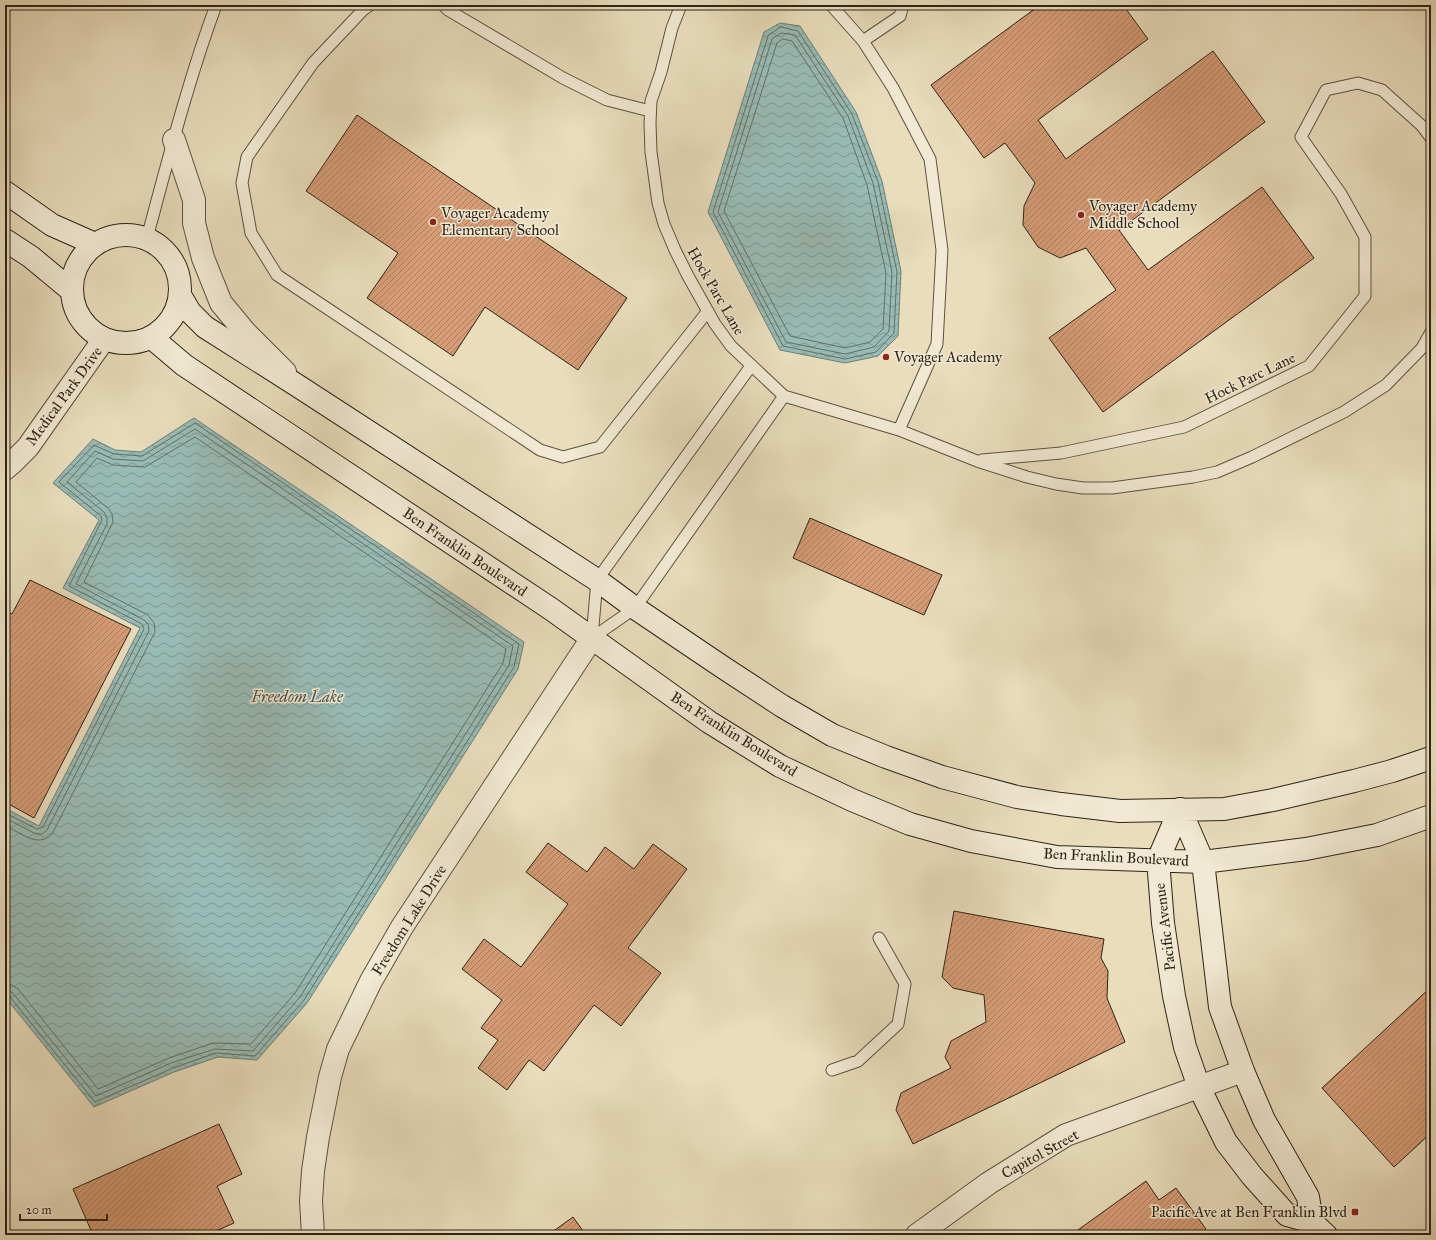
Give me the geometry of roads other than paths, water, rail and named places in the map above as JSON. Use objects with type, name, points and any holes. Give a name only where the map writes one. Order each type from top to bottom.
[{"type":"street","points":[[174,140],[194,200],[194,223],[203,258],[221,303],[245,332],[298,386]]},
{"type":"street","points":[[5,192],[52,225],[94,244]]},
{"type":"street","points":[[129,234],[147,238],[162,248],[173,262],[179,278],[180,296],[177,308],[171,320],[151,337],[136,342],[120,343],[104,339],[92,331],[81,320],[74,306],[72,291],[73,278],[77,265],[85,253],[94,244],[111,236],[129,234]]},
{"type":"street","points":[[5,240],[31,257],[72,291]]},
{"type":"street","points":[[180,296],[190,312],[205,327],[598,580],[635,608],[782,706],[832,735],[886,757],[942,777],[1017,797],[1120,811],[1224,809],[1273,800],[1392,771],[1431,758]]},
{"type":"street","name":"Ben Franklin Boulevard","points":[[151,337],[184,365],[538,601],[709,722],[780,766],[852,800],[910,824],[971,841],[1057,857],[1204,862],[1306,850],[1377,834],[1431,816]]},
{"type":"street","name":"Medical Park Drive","points":[[5,469],[28,447],[104,339]]},
{"type":"street","name":"Freedom Lake Drive","points":[[313,1235],[311,1201],[316,1150],[330,1077],[338,1049],[371,981],[402,927],[592,638]]},
{"type":"street","name":"Pacific Avenue","points":[[1180,810],[1158,860],[1163,923],[1174,996],[1185,1046],[1199,1087],[1226,1142],[1252,1176],[1287,1215],[1319,1228]]},
{"type":"street","name":"Pacific Avenue","points":[[1180,810],[1204,862],[1220,1007],[1243,1071],[1264,1120],[1308,1197],[1319,1228]]},
{"type":"street","name":"Capitol Street","points":[[917,1235],[989,1183],[1066,1135],[1243,1071]]},
{"type":"lane","points":[[147,238],[205,34],[216,5]]},
{"type":"lane","points":[[370,5],[363,10],[313,63],[247,157],[242,183],[251,233],[277,275],[540,450],[564,457],[600,447],[708,311]]},
{"type":"lane","points":[[443,5],[448,10],[562,78],[607,100],[650,112]]},
{"type":"lane","name":"Hock Parc Lane","points":[[680,5],[651,101],[651,152],[658,203],[664,224],[688,276],[730,346],[784,396],[899,430],[977,461],[1027,477],[1056,484],[1083,488],[1112,488],[1193,477],[1218,472],[1252,457],[1344,412],[1386,385],[1422,348],[1431,332]]},
{"type":"lane","points":[[831,5],[863,41],[893,88],[930,159],[942,250],[937,344],[899,430]]},
{"type":"lane","points":[[863,41],[900,16],[903,5]]},
{"type":"lane","name":"Hock Parc Lane","points":[[977,461],[1061,453],[1184,427],[1309,366],[1365,296],[1365,237],[1341,194],[1301,137],[1326,90],[1358,83],[1382,90],[1422,126],[1431,138]]},
{"type":"lane","points":[[592,638],[598,580],[752,366]]},
{"type":"lane","points":[[592,638],[635,608],[784,396]]},
{"type":"lane","points":[[832,1070],[858,1061],[898,1024],[905,984],[879,938]]},
{"type":"water","points":[[780,23],[800,26],[856,112],[882,181],[901,271],[898,336],[878,356],[845,363],[780,350],[708,212],[764,32]]},
{"type":"water","name":"Freedom Lake","points":[[194,418],[524,642],[518,669],[307,1003],[257,1060],[218,1057],[174,1072],[94,1107],[5,997],[5,808],[39,826],[140,628],[63,588],[99,520],[53,483],[93,439],[115,450],[141,452]]},
{"type":"place","name":"Voyager Academy Middle School","points":[[1081,215]]},
{"type":"place","name":"Voyager Academy Elementary School","points":[[433,222]]},
{"type":"place","name":"Voyager Academy","points":[[886,357]]},
{"type":"place","name":"Pacific Ave at Ben Franklin Blvd","points":[[1355,1212]]}]
